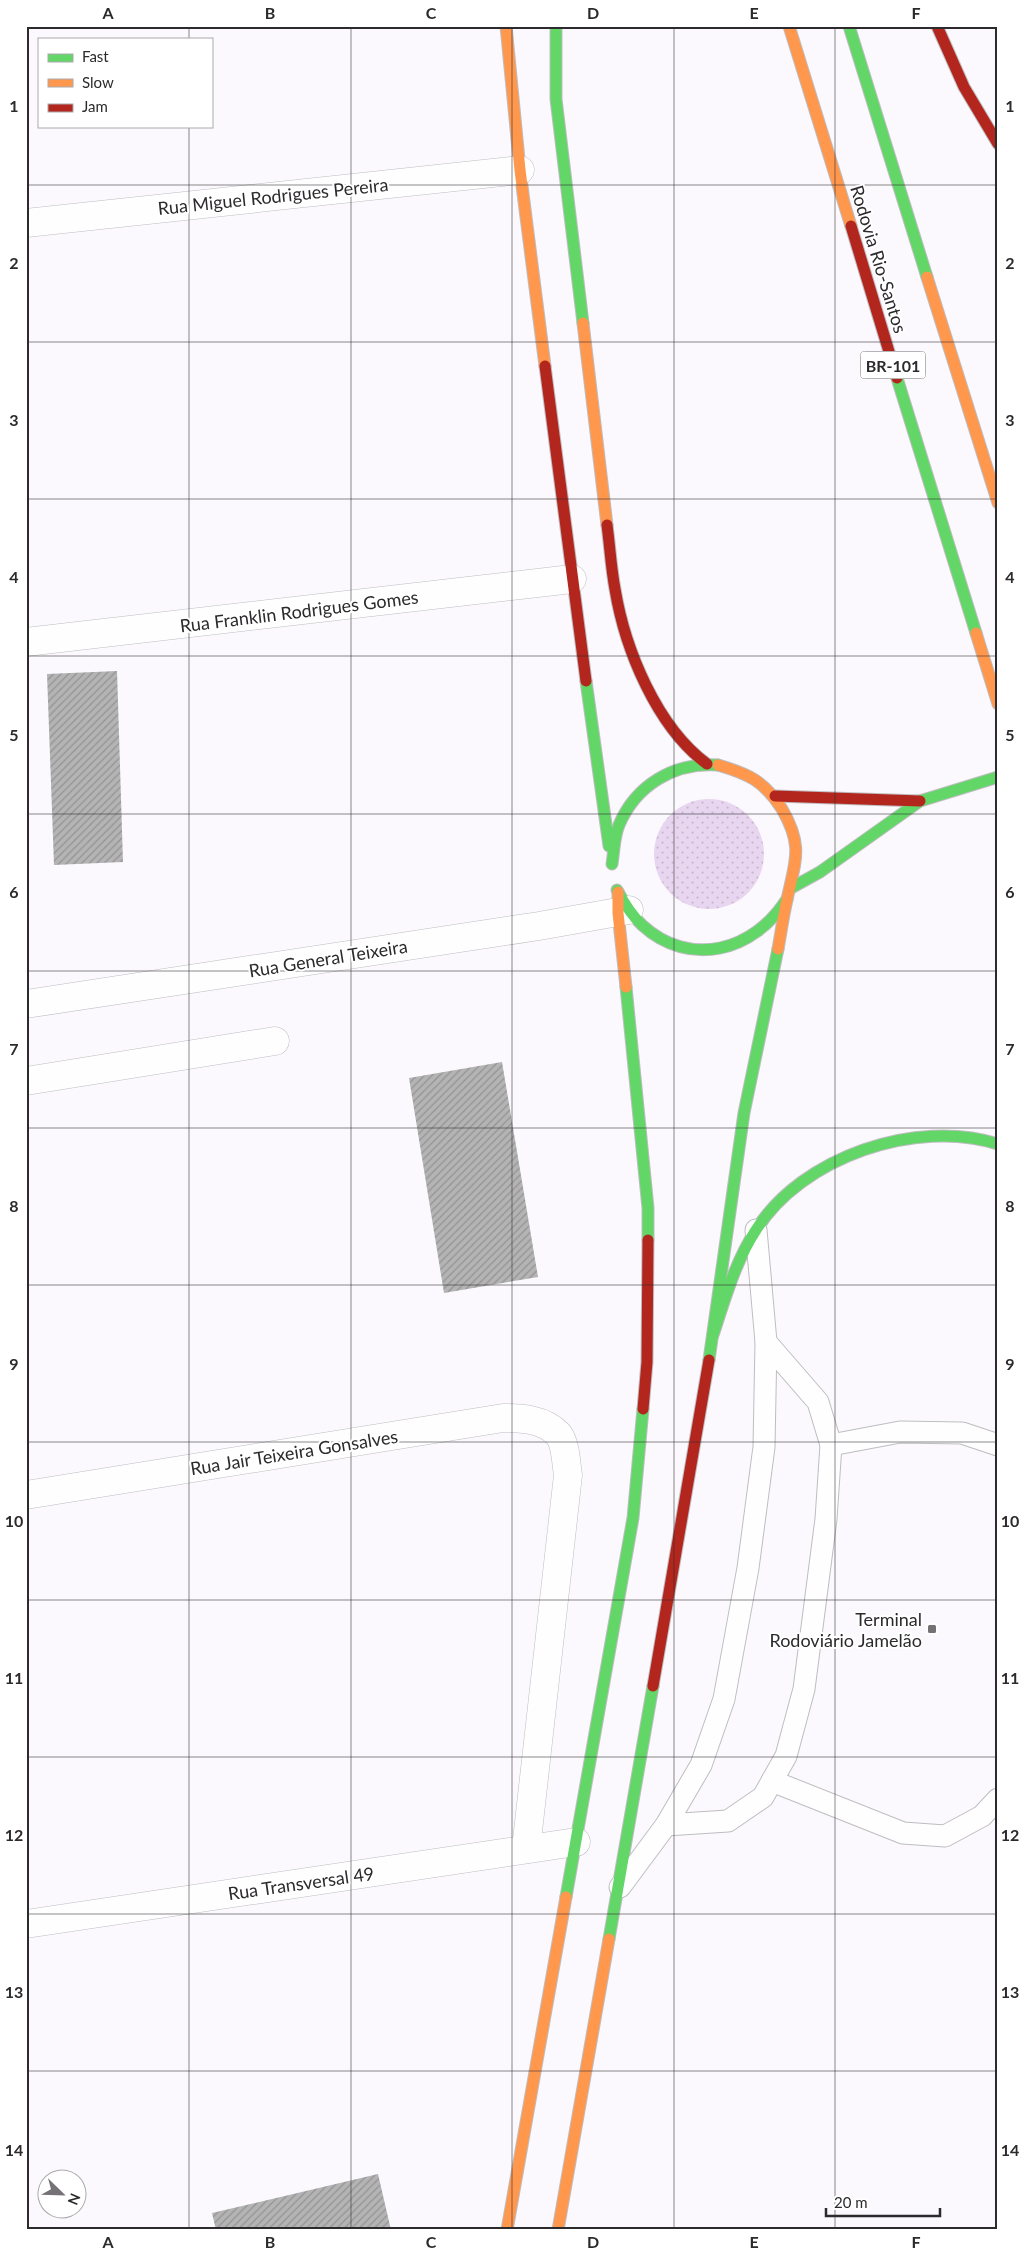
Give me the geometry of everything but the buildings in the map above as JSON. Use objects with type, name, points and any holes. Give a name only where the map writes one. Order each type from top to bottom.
[{"type":"main road","points":[[506,26],[520,170],[572,579],[612,864],[621,905],[648,1208],[647,1362],[633,1518],[506,2230]]},
{"type":"main road","points":[[556,26],[556,99],[615,591],[630,649],[648,689],[669,725],[684,745],[707,764]]},
{"type":"main road","name":"BR-101","points":[[849,26],[998,503]]},
{"type":"main road","points":[[937,26],[952,64],[969,99],[998,144]]},
{"type":"main road","name":"Rodovia Rio-Santos","points":[[789,28],[998,704]]},
{"type":"main road","points":[[558,2230],[713,1334],[757,1039],[796,869],[795,838],[788,816],[775,796],[751,777],[722,766],[692,765],[662,774],[637,793],[627,805],[615,833],[612,848],[612,864]]},
{"type":"main road","points":[[621,905],[642,926],[667,942],[682,948],[713,949],[728,947],[756,934],[779,912],[789,893],[920,802],[998,777]]},
{"type":"main road","points":[[775,796],[920,802]]},
{"type":"main road","points":[[713,1334],[734,1273],[756,1230],[772,1209],[795,1186],[831,1162],[865,1149],[899,1140],[941,1137],[968,1138],[998,1144]]},
{"type":"street","name":"Rua Miguel Rodrigues Pereira","points":[[26,223],[520,170]]},
{"type":"street","name":"Rua Franklin Rodrigues Gomes","points":[[26,642],[572,579]]},
{"type":"street","name":"Rua General Teixeira","points":[[26,1004],[621,905]]},
{"type":"street","points":[[26,1081],[274,1041]]},
{"type":"street","name":"Rua Jair Teixeira Gonsalves","points":[[26,1495],[503,1418],[523,1418],[540,1424],[558,1434],[565,1453],[568,1475],[526,1849]]},
{"type":"street","name":"Rua Transversal 49","points":[[26,1924],[576,1842]]},
{"type":"lane","points":[[618,1889],[666,1825],[701,1765],[724,1699],[748,1568],[764,1446],[766,1342],[756,1230]]},
{"type":"lane","points":[[666,1825],[728,1821],[764,1797],[786,1756],[804,1689],[826,1519],[831,1445],[818,1402],[766,1342]]},
{"type":"lane","points":[[831,1445],[900,1432],[962,1433],[998,1445]]},
{"type":"lane","points":[[772,1781],[902,1833],[936,1836],[945,1836],[982,1816],[998,1799]]},
{"type":"shaded area","points":[[709,799],[730,803],[748,815],[760,833],[764,854],[760,875],[748,893],[730,905],[709,909],[688,905],[670,893],[658,875],[654,854],[658,833],[670,815],[688,803]]},
{"type":"traffic: fast","points":[[556,26],[556,99],[583,323]]},
{"type":"traffic: fast","points":[[849,26],[927,277]]},
{"type":"traffic: fast","points":[[897,378],[976,633]]},
{"type":"traffic: fast","points":[[586,681],[609,846]]},
{"type":"traffic: fast","points":[[612,864],[617,830],[635,798],[658,779],[672,772],[686,767],[718,765]]},
{"type":"traffic: fast","points":[[791,888],[820,872],[920,801],[998,777]]},
{"type":"traffic: fast","points":[[617,890],[634,917],[661,939],[680,947],[700,950],[720,948],[739,942],[757,931],[773,917],[787,899]]},
{"type":"traffic: fast","points":[[709,1360],[744,1113],[778,949]]},
{"type":"traffic: fast","points":[[626,987],[648,1208],[648,1240]]},
{"type":"traffic: fast","points":[[713,1335],[731,1281],[749,1242],[776,1204],[802,1182],[831,1164],[864,1150],[898,1141],[932,1136],[966,1137],[998,1144]]},
{"type":"traffic: fast","points":[[566,1897],[633,1518],[643,1409]]},
{"type":"traffic: fast","points":[[609,1939],[653,1686]]},
{"type":"traffic: slow","points":[[506,26],[520,170],[545,366]]},
{"type":"traffic: slow","points":[[789,26],[851,226]]},
{"type":"traffic: slow","points":[[927,277],[998,503]]},
{"type":"traffic: slow","points":[[583,323],[607,525]]},
{"type":"traffic: slow","points":[[976,633],[998,704]]},
{"type":"traffic: slow","points":[[718,765],[747,775],[762,785],[782,809],[793,834],[796,854],[795,864],[778,949]]},
{"type":"traffic: slow","points":[[618,892],[618,913],[626,987]]},
{"type":"traffic: slow","points":[[507,2230],[566,1897]]},
{"type":"traffic: slow","points":[[558,2230],[609,1939]]},
{"type":"traffic: jam","points":[[937,26],[964,87],[998,144]]},
{"type":"traffic: jam","points":[[851,226],[897,378]]},
{"type":"traffic: jam","points":[[545,366],[586,681]]},
{"type":"traffic: jam","points":[[607,525],[620,613],[635,661],[646,686],[673,730],[707,764]]},
{"type":"traffic: jam","points":[[775,796],[920,801]]},
{"type":"traffic: jam","points":[[643,1409],[647,1362],[648,1240]]},
{"type":"traffic: jam","points":[[653,1686],[709,1360]]},
{"type":"place","name":"Terminal Rodoviário Jamelão","points":[[932,1629]]}]
